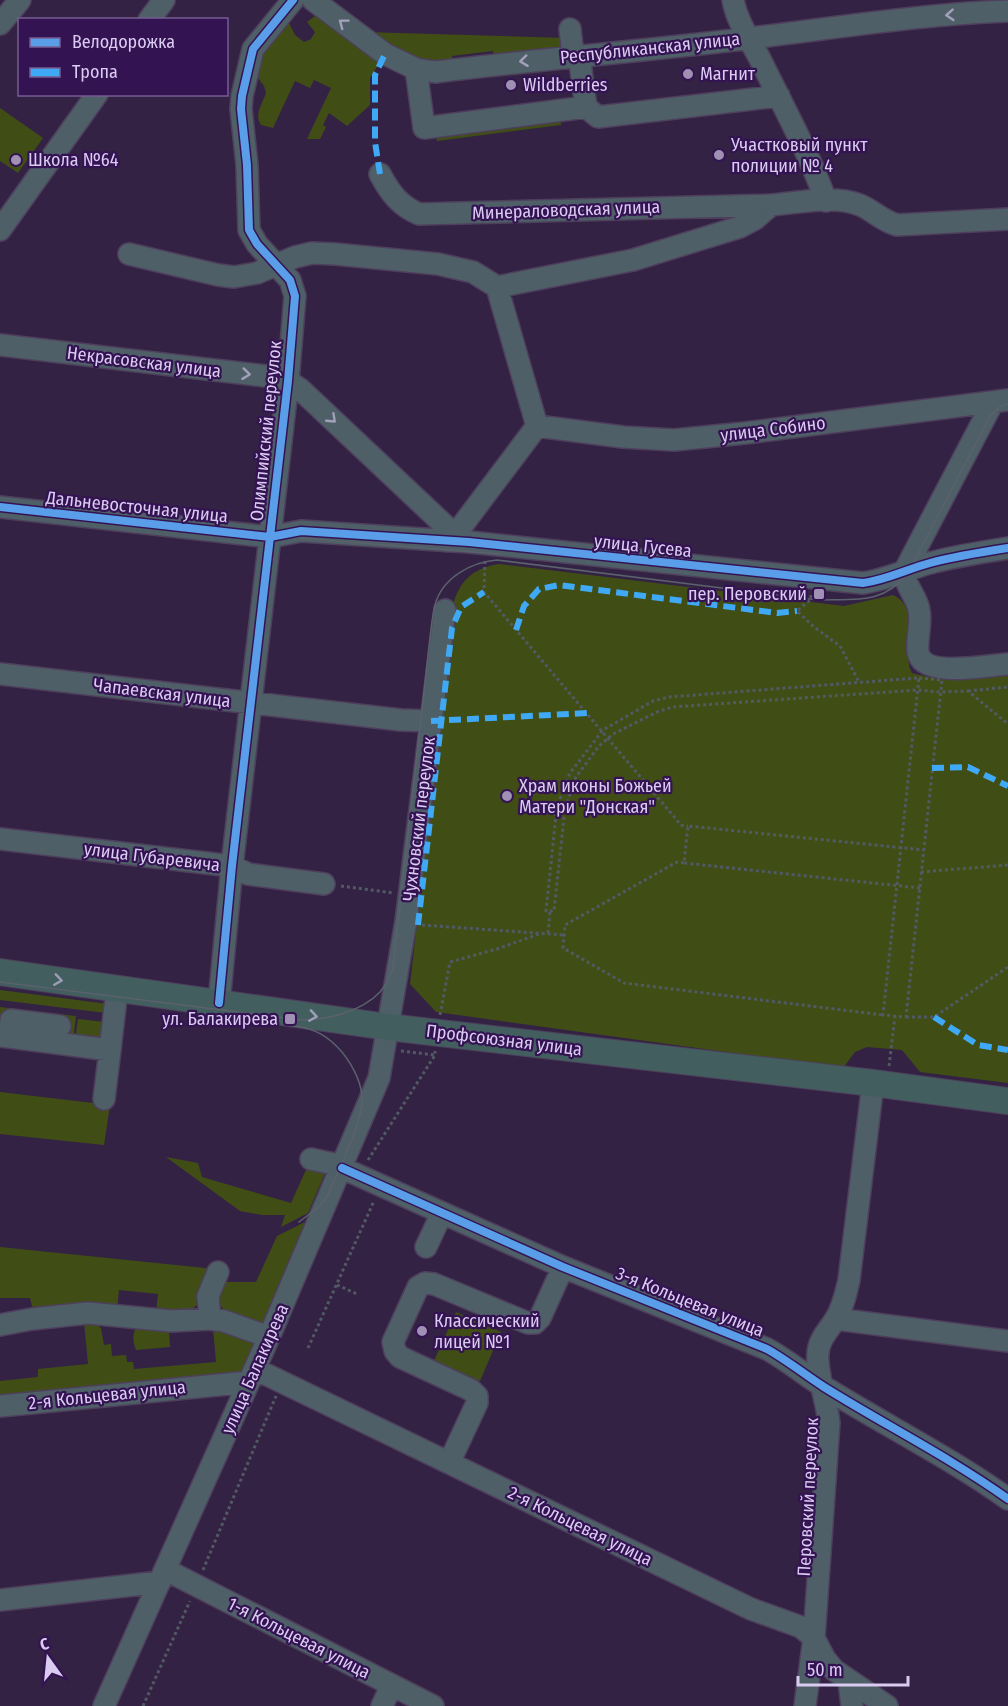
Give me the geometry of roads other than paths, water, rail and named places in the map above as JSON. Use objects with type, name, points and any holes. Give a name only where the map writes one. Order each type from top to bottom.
[{"type":"main road","name":"Профсоюзная улица","points":[[0,972],[388,1027],[873,1083],[1008,1101]]},
{"type":"street","points":[[0,24],[20,0]]},
{"type":"street","points":[[150,18],[164,0]]},
{"type":"street","name":"Олимпийский переулок","points":[[219,1004],[232,866],[288,381],[295,296],[290,280],[252,239],[249,230],[247,165],[241,109],[244,86],[254,49],[293,0]]},
{"type":"street","name":"Республиканская улица","points":[[313,0],[385,54],[416,69],[435,72],[893,20],[1008,11]]},
{"type":"street","points":[[734,0],[737,17],[779,96],[818,177],[826,201]]},
{"type":"street","points":[[570,29],[586,107],[598,117],[779,96]]},
{"type":"street","points":[[416,69],[424,128],[586,107]]},
{"type":"street","points":[[0,230],[95,96]]},
{"type":"street","name":"Минераловодская улица","points":[[380,174],[396,199],[406,208],[419,214],[848,201],[862,206],[884,221],[897,225],[1008,219]]},
{"type":"street","points":[[129,254],[234,277],[256,273],[275,264],[312,253],[335,254],[438,264],[473,272],[497,286],[633,260],[740,227],[755,219],[771,205]]},
{"type":"street","points":[[288,381],[300,389],[464,540],[537,426],[497,286]]},
{"type":"street","name":"Некрасовская улица","points":[[0,345],[274,377],[288,381]]},
{"type":"street","points":[[1001,401],[904,572],[920,612],[918,650],[921,670],[931,667],[951,669],[1008,664]]},
{"type":"street","name":"улица Собино","points":[[537,426],[623,438],[674,440],[1001,401]]},
{"type":"street","name":"Дальневосточная улица","points":[[0,507],[270,537]]},
{"type":"street","name":"улица Гусева","points":[[270,537],[301,531],[464,540],[863,583],[881,581],[947,558],[1008,548]]},
{"type":"street","name":"Чухновский переулок","points":[[388,1027],[406,921],[445,610]]},
{"type":"street","name":"Чапаевская улица","points":[[0,674],[251,704],[401,720],[431,721]]},
{"type":"street","name":"улица Губаревича","points":[[0,839],[232,866],[248,874],[324,884]]},
{"type":"street","points":[[104,1099],[117,989]]},
{"type":"street","points":[[5,1028],[60,1026]]},
{"type":"street","name":"улица Балакирева","points":[[104,1706],[269,1337],[348,1170],[379,1078],[388,1027]]},
{"type":"street","points":[[5,1028],[110,1050]]},
{"type":"street","name":"Перовский переулок","points":[[805,1706],[814,1638],[829,1423],[818,1364],[818,1351],[821,1340],[836,1319],[849,1280],[873,1083]]},
{"type":"street","name":"3-я Кольцевая улица","points":[[311,1159],[348,1170],[563,1266],[767,1349],[791,1362],[823,1386],[961,1467],[1008,1499]]},
{"type":"street","points":[[426,1247],[442,1213]]},
{"type":"street","points":[[449,1463],[477,1403],[477,1396],[471,1390],[400,1357],[395,1351],[393,1342],[418,1287],[425,1283],[434,1284],[528,1323],[535,1323],[540,1318],[563,1266]]},
{"type":"street","points":[[210,1318],[208,1296],[218,1272]]},
{"type":"street","points":[[0,1325],[88,1313],[172,1321],[210,1318],[269,1337]]},
{"type":"street","points":[[836,1319],[1008,1341]]},
{"type":"street","name":"2-я Кольцевая улица","points":[[0,1406],[252,1375],[282,1382],[751,1609],[801,1627],[814,1638],[825,1659],[834,1670],[887,1706]]},
{"type":"street","points":[[0,1600],[163,1576]]},
{"type":"street","name":"1-я Кольцевая улица","points":[[163,1576],[197,1585],[433,1706]]},
{"type":"street","points":[[849,1681],[852,1706]]},
{"type":"street","points":[[382,1706],[392,1685]]},
{"type":"tram line","points":[[0,982],[301,1020],[343,1014],[363,1005],[382,989],[393,968],[432,620],[439,595],[451,579],[477,564],[497,560],[818,600],[856,599],[878,595],[889,591],[908,573],[990,416],[1001,406],[1008,404]]},
{"type":"tram line","points":[[0,503],[275,536],[499,554]]},
{"type":"tram line","points":[[294,1026],[315,1031],[337,1047],[353,1069],[362,1096],[358,1124],[328,1195],[321,1205],[299,1222]]},
{"type":"place","name":"Магнит","points":[[688,74]]},
{"type":"place","name":"Wildberries","points":[[511,85]]},
{"type":"place","name":"Участковый пункт полиции № 4","points":[[719,155]]},
{"type":"place","name":"Школа №64","points":[[16,160]]},
{"type":"place","name":"пер. Перовский","points":[[819,594]]},
{"type":"place","name":"Храм иконы Божьей Матери \"Донская\"","points":[[507,796]]},
{"type":"place","name":"ул. Балакирева","points":[[290,1019]]},
{"type":"place","name":"Классический лицей №1","points":[[422,1331]]}]
